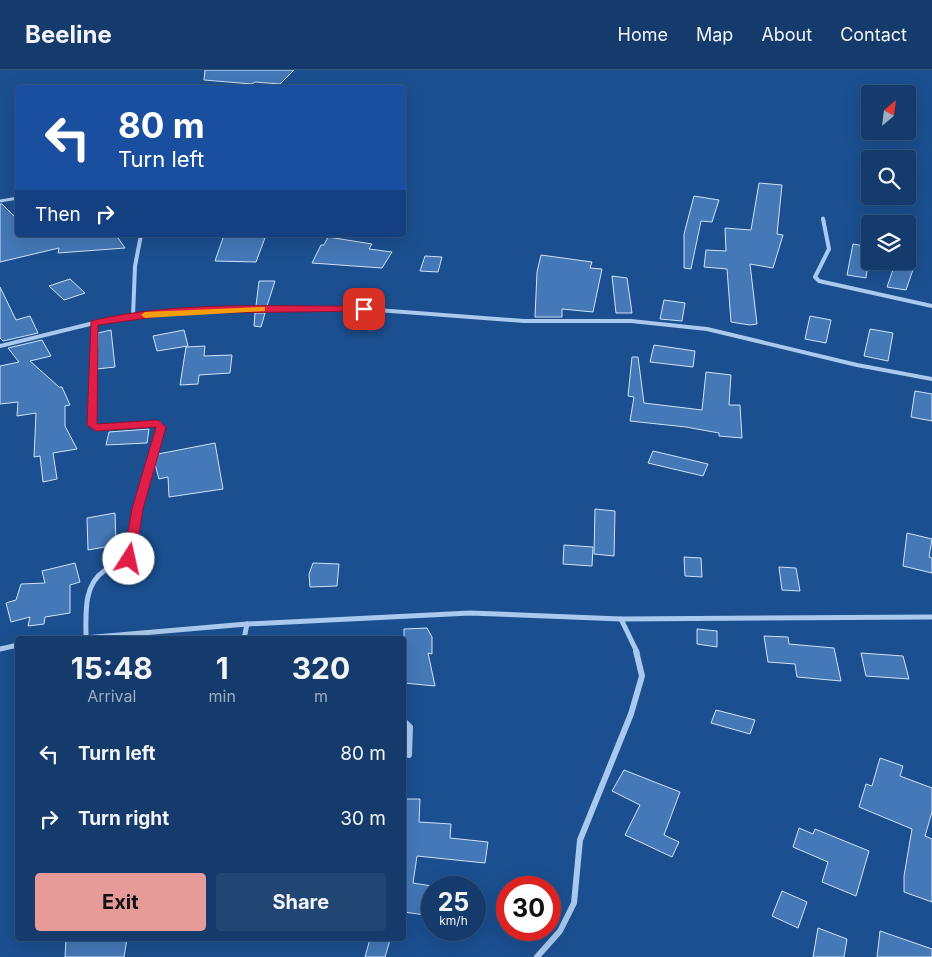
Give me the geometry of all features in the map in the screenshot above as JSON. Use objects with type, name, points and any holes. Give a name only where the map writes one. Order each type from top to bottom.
[{"type":"street","points":[[0,201],[15,198]]},
{"type":"street","points":[[823,218],[831,242],[828,253],[815,277],[819,281],[932,306]]},
{"type":"street","points":[[133,316],[135,266],[141,237]]},
{"type":"street","points":[[0,346],[94,323],[133,316],[214,310],[355,309],[524,321],[631,321],[707,330],[857,365],[932,379]]},
{"type":"street","points":[[86,636],[88,594],[91,584],[96,576],[107,569],[121,565],[129,559],[138,509],[161,427],[158,423],[102,428],[96,428],[92,425],[94,323]]},
{"type":"street","points":[[98,636],[247,624],[470,613],[621,619],[932,616]]},
{"type":"street","points":[[537,957],[560,931],[574,903],[580,840],[631,714],[642,676],[635,645],[621,619]]},
{"type":"street","points":[[245,636],[247,624]]},
{"type":"street","points":[[0,649],[15,646]]},
{"type":"street","points":[[406,723],[410,726],[409,754]]},
{"type":"building","points":[[205,70],[294,70],[280,84],[255,82],[252,84],[204,80]]},
{"type":"building","points":[[759,183],[782,185],[777,234],[783,235],[773,268],[750,264],[757,324],[750,325],[731,322],[727,269],[704,267],[706,250],[726,251],[725,228],[751,230]]},
{"type":"building","points":[[694,196],[719,200],[712,222],[701,221],[691,269],[684,268],[684,234]]},
{"type":"building","points":[[0,204],[15,217],[15,237],[117,237],[125,248],[58,253],[59,248],[0,262]]},
{"type":"building","points":[[223,237],[265,237],[256,262],[215,261]]},
{"type":"building","points":[[328,237],[372,244],[369,249],[392,252],[382,268],[312,263],[321,245],[324,245]]},
{"type":"building","points":[[853,244],[861,245],[861,270],[867,270],[866,278],[847,275]]},
{"type":"building","points":[[541,255],[592,262],[590,268],[602,269],[593,312],[562,309],[562,317],[535,317],[537,272]]},
{"type":"building","points":[[425,256],[442,257],[438,272],[420,271]]},
{"type":"building","points":[[893,270],[913,270],[906,290],[887,287]]},
{"type":"building","points":[[612,276],[627,278],[632,313],[616,313]]},
{"type":"building","points":[[70,279],[85,293],[64,300],[49,286]]},
{"type":"building","points":[[259,281],[275,281],[267,306],[256,306]]},
{"type":"building","points":[[0,287],[16,320],[30,316],[38,333],[3,341],[0,338]]},
{"type":"building","points":[[664,300],[685,303],[682,321],[660,319]]},
{"type":"building","points":[[255,313],[265,313],[261,327],[254,326]]},
{"type":"building","points":[[810,316],[831,320],[826,343],[805,339]]},
{"type":"building","points":[[870,329],[893,333],[888,361],[864,356]]},
{"type":"building","points":[[111,330],[115,367],[97,369],[98,333]]},
{"type":"building","points":[[184,330],[188,346],[157,351],[153,336]]},
{"type":"building","points":[[42,340],[51,356],[30,361],[59,387],[62,387],[70,405],[65,406],[65,426],[77,449],[53,453],[57,479],[43,482],[40,456],[34,457],[36,413],[17,416],[18,402],[0,404],[0,366],[19,362],[8,348]]},
{"type":"building","points":[[654,345],[695,351],[693,367],[650,362]]},
{"type":"building","points":[[205,346],[204,356],[232,355],[230,373],[199,375],[198,384],[180,385],[186,347]]},
{"type":"building","points":[[632,357],[638,357],[644,403],[702,410],[706,372],[731,375],[729,405],[740,405],[742,438],[719,436],[719,433],[686,427],[630,421],[634,397],[628,396]]},
{"type":"building","points":[[915,391],[932,394],[932,421],[911,417]]},
{"type":"building","points":[[149,429],[147,443],[106,445],[109,432]]},
{"type":"building","points":[[215,443],[223,489],[169,497],[168,477],[159,479],[155,464],[158,454]]},
{"type":"building","points":[[653,451],[708,464],[703,476],[648,463]]},
{"type":"building","points":[[595,509],[615,511],[614,556],[594,554]]},
{"type":"building","points":[[115,513],[116,545],[88,550],[87,518]]},
{"type":"building","points":[[907,533],[932,539],[929,557],[932,558],[932,573],[903,566]]},
{"type":"building","points":[[564,545],[593,547],[592,566],[563,564]]},
{"type":"building","points":[[684,557],[701,558],[702,577],[685,576]]},
{"type":"building","points":[[75,563],[80,582],[70,585],[70,613],[45,617],[44,624],[28,626],[30,617],[11,622],[6,603],[16,600],[21,584],[45,583],[42,571]]},
{"type":"building","points":[[313,563],[339,564],[337,586],[310,587],[309,574]]},
{"type":"building","points":[[779,567],[796,568],[800,591],[782,590]]},
{"type":"building","points":[[427,628],[432,637],[432,654],[428,653],[435,686],[406,683],[406,636],[404,636],[404,629]]},
{"type":"building","points":[[697,629],[717,631],[717,647],[697,644]]},
{"type":"building","points":[[764,636],[788,637],[789,644],[834,648],[841,681],[797,677],[795,664],[768,662]]},
{"type":"building","points":[[861,653],[903,656],[909,679],[866,676]]},
{"type":"building","points":[[716,710],[755,720],[750,734],[711,723]]},
{"type":"building","points":[[880,758],[903,766],[900,776],[932,788],[932,812],[925,836],[932,839],[932,902],[904,892],[904,876],[912,829],[859,807],[866,784],[872,786]]},
{"type":"building","points":[[624,770],[680,792],[664,835],[679,842],[672,857],[625,835],[640,805],[612,791]]},
{"type":"building","points":[[406,799],[420,799],[419,822],[451,824],[450,838],[488,842],[485,863],[417,856],[413,883],[421,884],[421,914],[406,912]]},
{"type":"building","points":[[799,828],[813,834],[815,829],[869,851],[856,896],[822,882],[828,862],[793,847]]},
{"type":"building","points":[[782,891],[807,902],[798,928],[772,916]]},
{"type":"building","points":[[818,928],[847,939],[844,957],[813,957]]},
{"type":"building","points":[[880,931],[932,949],[932,957],[877,957]]},
{"type":"building","points":[[66,941],[127,941],[124,957],[65,957]]},
{"type":"building","points":[[369,941],[390,941],[385,957],[365,957]]},
{"type":"slow traffic","points":[[145,315],[262,309]]},
{"type":"route","points":[[129,559],[138,509],[161,427],[158,423],[102,428],[96,428],[92,425],[94,323],[162,313],[214,310],[364,309]]}]
